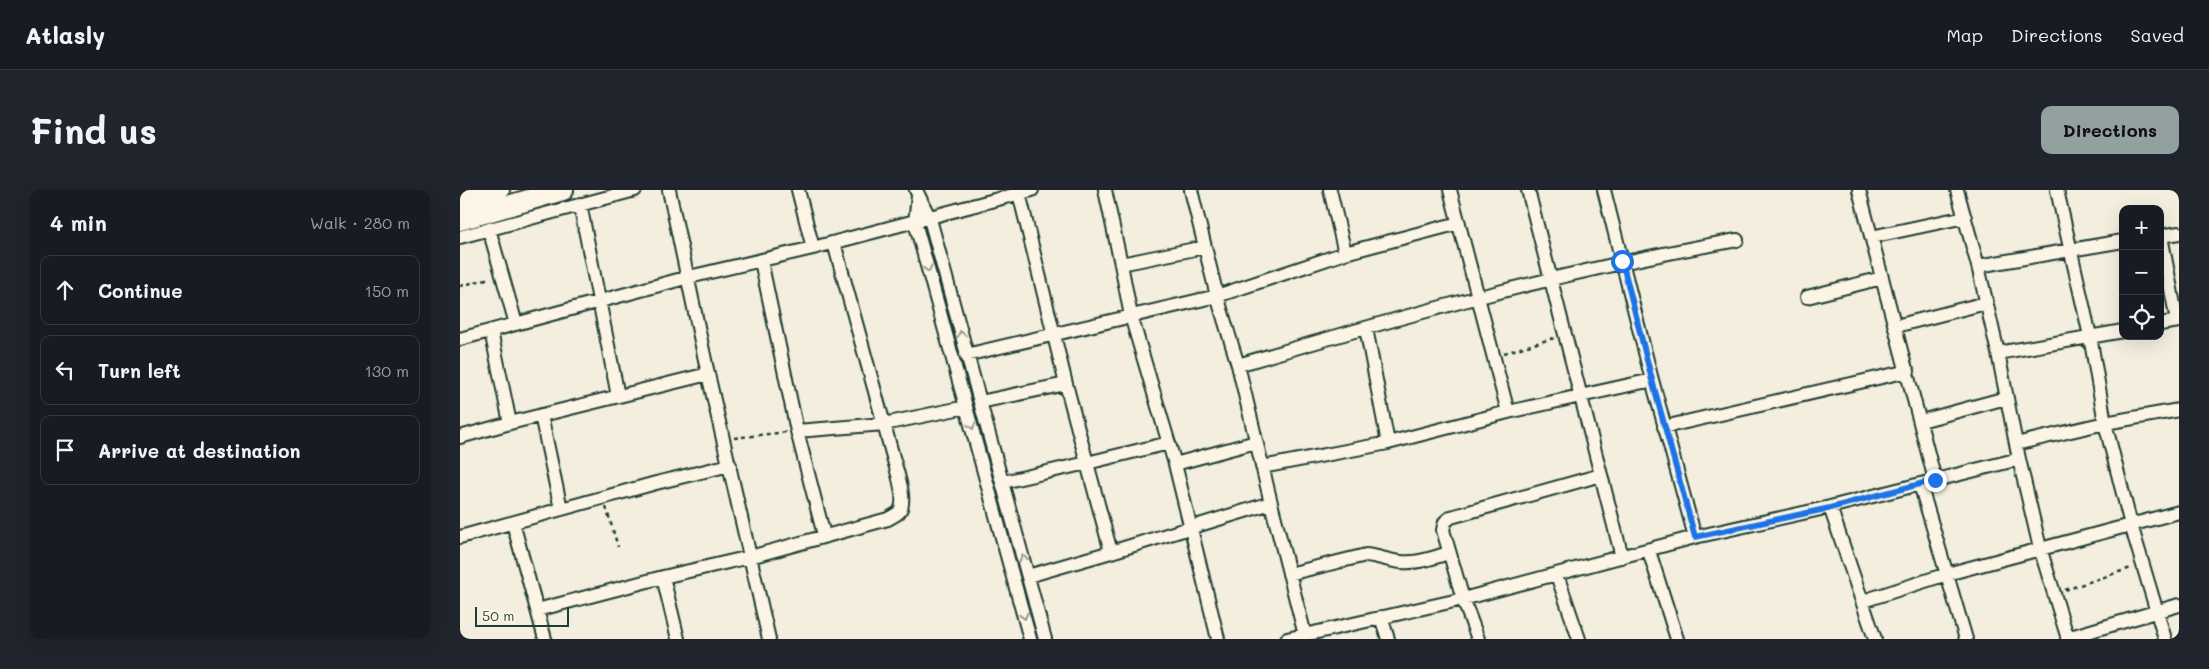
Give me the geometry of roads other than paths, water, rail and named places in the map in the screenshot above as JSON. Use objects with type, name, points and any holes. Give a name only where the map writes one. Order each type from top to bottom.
[{"type":"highway","points":[[460,201],[500,190]]},
{"type":"highway","points":[[460,220],[563,190]]},
{"type":"street","points":[[460,237],[635,190]]},
{"type":"street","points":[[669,190],[689,277],[708,374],[725,439],[750,557],[770,639]]},
{"type":"street","points":[[798,190],[814,248]]},
{"type":"street","points":[[460,339],[689,277],[834,243],[1032,190]]},
{"type":"street","points":[[1105,190],[1131,316],[1175,464],[1218,639]]},
{"type":"street","points":[[1191,190],[1217,296],[1238,365],[1305,635]]},
{"type":"street","points":[[1450,190],[1508,412]]},
{"type":"street","points":[[1528,190],[1622,557]]},
{"type":"street","points":[[1604,190],[1664,427],[1695,537]]},
{"type":"street","points":[[1860,190],[1935,480]]},
{"type":"street","points":[[1957,190],[1978,266],[1998,353],[2018,459],[2040,548],[2068,639],[2158,610],[2179,606]]},
{"type":"street","points":[[2057,190],[2090,336],[2105,423],[2131,525],[2158,610],[2165,639]]},
{"type":"street","points":[[1334,191],[1345,253]]},
{"type":"street","points":[[917,193],[930,218],[1044,639]]},
{"type":"street","points":[[917,193],[915,222],[1030,639]]},
{"type":"street","points":[[1019,193],[1066,384],[1112,552]]},
{"type":"street","points":[[580,204],[618,396]]},
{"type":"street","points":[[1871,237],[1965,217]]},
{"type":"street","points":[[966,355],[1217,296],[1345,253],[1459,223]]},
{"type":"street","points":[[489,229],[516,324]]},
{"type":"street","points":[[2164,236],[2179,233]]},
{"type":"street","points":[[1238,365],[1366,328],[1622,261],[1736,240]]},
{"type":"street","points":[[1978,266],[2119,242]]},
{"type":"street","points":[[537,610],[750,557],[824,535],[888,519],[899,512],[902,499],[884,424],[834,243]]},
{"type":"street","points":[[1121,264],[1205,247]]},
{"type":"street","points":[[2164,250],[2178,321],[2164,323]]},
{"type":"street","points":[[761,261],[797,431],[824,535]]},
{"type":"street","points":[[1807,297],[1882,278]]},
{"type":"street","points":[[1896,326],[1986,303]]},
{"type":"street","points":[[1366,328],[1388,443]]},
{"type":"street","points":[[491,331],[510,423]]},
{"type":"street","points":[[1998,353],[2119,332]]},
{"type":"street","points":[[1664,427],[1908,371]]},
{"type":"street","points":[[460,437],[708,374]]},
{"type":"street","points":[[1262,467],[1388,443],[1580,394],[1652,380]]},
{"type":"street","points":[[980,402],[1066,384]]},
{"type":"street","points":[[1921,420],[2006,398]]},
{"type":"street","points":[[797,431],[884,424],[966,408]]},
{"type":"street","points":[[2016,444],[2105,423],[2179,410]]},
{"type":"street","points":[[541,415],[561,509]]},
{"type":"street","points":[[1175,464],[1256,442]]},
{"type":"street","points":[[1003,482],[1087,464],[1169,443]]},
{"type":"street","points":[[1287,639],[1464,599],[1649,551],[1695,537],[1830,508],[2018,459]]},
{"type":"street","points":[[460,537],[604,497],[730,465]]},
{"type":"street","points":[[1478,639],[1449,553],[1443,530],[1445,522],[1451,516],[1601,475]]},
{"type":"street","points":[[1920,484],[1966,639]]},
{"type":"street","points":[[1028,576],[1271,503]]},
{"type":"street","points":[[1830,508],[1875,639]]},
{"type":"street","points":[[1863,601],[1947,574],[2179,512]]},
{"type":"street","points":[[513,522],[545,639]]},
{"type":"street","points":[[1649,551],[1677,639]]},
{"type":"street","points":[[1289,574],[1366,555],[1400,562],[1414,562],[1449,553]]},
{"type":"street","points":[[1556,575],[1579,639]]},
{"type":"street","points":[[663,578],[678,639]]},
{"type":"street","points":[[1381,617],[1388,639]]}]
